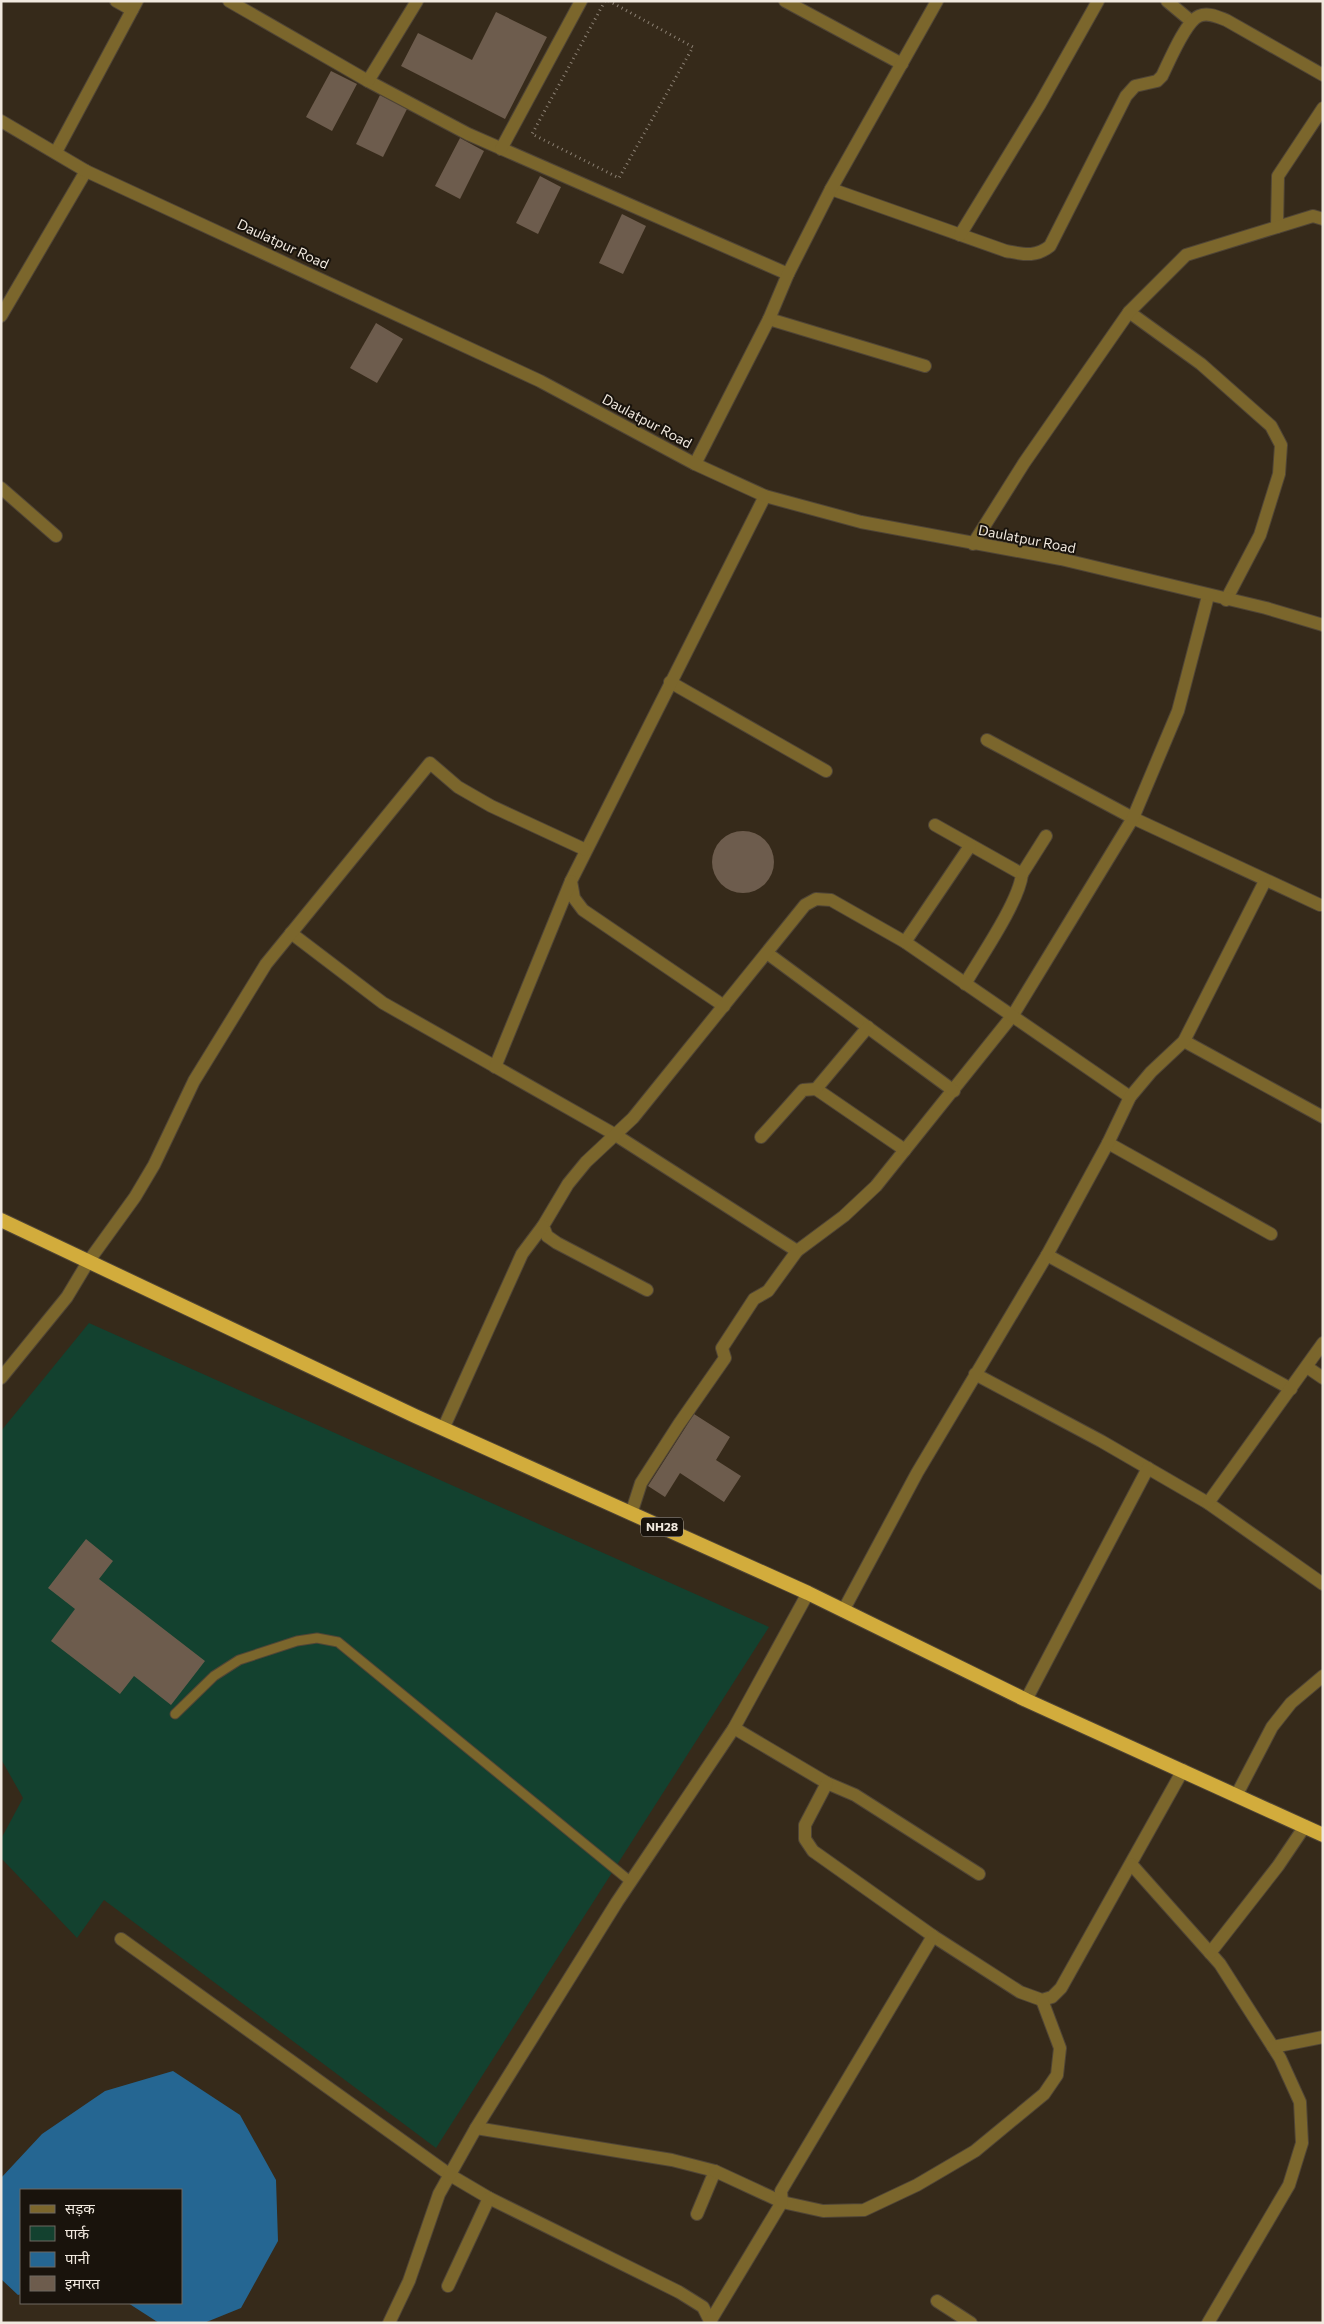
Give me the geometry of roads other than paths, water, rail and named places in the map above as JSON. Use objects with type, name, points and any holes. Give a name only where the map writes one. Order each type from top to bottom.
[{"type":"highway","name":"NH28","points":[[1,1220],[443,1429],[808,1592],[1026,1700],[1323,1835]]},
{"type":"street","points":[[56,152],[134,6],[116,1]]},
{"type":"street","points":[[229,1],[368,81],[468,134],[788,274]]},
{"type":"street","points":[[368,81],[417,1]]},
{"type":"street","points":[[502,149],[581,1]]},
{"type":"street","points":[[785,1],[902,64]]},
{"type":"street","points":[[695,464],[769,319],[788,274],[830,189],[937,1]]},
{"type":"street","points":[[960,235],[1040,104],[1098,1]]},
{"type":"street","points":[[1167,1],[1191,21]]},
{"type":"street","points":[[830,189],[1006,251],[1030,256],[1041,254],[1050,246],[1126,96],[1135,86],[1157,81],[1162,76],[1191,21],[1200,15],[1213,15],[1323,75]]},
{"type":"street","points":[[1277,227],[1278,176],[1323,108]]},
{"type":"street","name":"Daulatpur Road","points":[[1,122],[86,171],[540,381],[695,464],[765,496],[861,522],[1061,560],[1208,596],[1266,608],[1323,626]]},
{"type":"street","points":[[1,316],[86,171]]},
{"type":"street","points":[[973,544],[1024,464],[1129,312],[1186,255],[1314,216],[1323,220]]},
{"type":"street","points":[[1129,312],[1201,364],[1271,426],[1281,445],[1279,474],[1260,535],[1226,600]]},
{"type":"street","points":[[769,319],[925,366]]},
{"type":"street","points":[[1,488],[56,536]]},
{"type":"street","points":[[495,1067],[571,881],[765,496]]},
{"type":"street","points":[[631,1514],[641,1483],[725,1358],[722,1348],[754,1299],[768,1291],[798,1251],[844,1216],[869,1192],[954,1091],[1013,1015],[1133,818],[1178,711],[1208,596]]},
{"type":"street","points":[[670,682],[826,771]]},
{"type":"street","points":[[987,740],[1133,818],[1320,905]]},
{"type":"street","points":[[1,1378],[67,1297],[88,1262],[135,1197],[154,1165],[194,1081],[266,964],[430,763],[458,787],[491,806],[586,850]]},
{"type":"street","points":[[935,825],[1022,874]]},
{"type":"street","points":[[965,984],[1013,901],[1021,885],[1022,874],[1046,836]]},
{"type":"street","points":[[906,942],[970,846]]},
{"type":"street","points":[[571,881],[574,898],[583,910],[724,1006]]},
{"type":"street","points":[[843,1611],[917,1473],[1046,1255],[1108,1143],[1130,1097],[1151,1072],[1184,1041],[1265,881]]},
{"type":"street","points":[[443,1429],[522,1254],[543,1226],[568,1184],[586,1162],[633,1118],[805,905],[816,899],[831,900],[906,942],[1130,1097]]},
{"type":"street","points":[[291,933],[383,1003],[614,1134],[798,1251]]},
{"type":"street","points":[[767,953],[954,1091]]},
{"type":"street","points":[[816,1089],[868,1027]]},
{"type":"street","points":[[1184,1041],[1323,1117]]},
{"type":"street","points":[[761,1137],[803,1090],[816,1089],[906,1150]]},
{"type":"street","points":[[1108,1143],[1271,1234]]},
{"type":"street","points":[[543,1226],[547,1236],[557,1243],[647,1290]]},
{"type":"street","points":[[1046,1255],[1291,1389]]},
{"type":"street","points":[[1208,1503],[1323,1343]]},
{"type":"street","points":[[1307,1367],[1323,1378]]},
{"type":"street","points":[[975,1374],[1148,1468],[1208,1503],[1323,1584]]},
{"type":"street","points":[[1026,1700],[1148,1468]]},
{"type":"street","points":[[389,2323],[409,2280],[439,2194],[476,2128],[631,1882],[734,1728],[808,1592]]},
{"type":"street","points":[[1236,1796],[1272,1727],[1291,1703],[1323,1676]]},
{"type":"street","points":[[734,1728],[827,1783],[855,1795],[979,1874]]},
{"type":"street","points":[[827,1783],[805,1826],[805,1839],[813,1851],[933,1936],[1020,1992],[1042,2000],[1052,1997],[1060,1988],[1183,1770]]},
{"type":"street","points":[[1210,1953],[1278,1866],[1306,1826]]},
{"type":"street","points":[[1130,1864],[1220,1964],[1273,2047],[1300,2102],[1302,2143],[1289,2185],[1208,2323]]},
{"type":"street","points":[[121,1939],[450,2175],[489,2198],[679,2292],[703,2307],[711,2321],[782,2202],[781,2191],[933,1936]]},
{"type":"street","points":[[476,2128],[672,2160],[715,2171],[782,2202],[823,2211],[864,2210],[917,2185],[975,2151],[1044,2094],[1057,2075],[1060,2048],[1042,2000]]},
{"type":"street","points":[[1273,2047],[1323,2037]]},
{"type":"street","points":[[696,2214],[715,2171]]},
{"type":"street","points":[[448,2286],[489,2198]]},
{"type":"street","points":[[937,2301],[970,2323]]},
{"type":"lane","points":[[175,1714],[214,1676],[239,1660],[297,1640],[316,1638],[338,1642],[631,1882]]},
{"type":"water","points":[[173,2071],[240,2115],[276,2180],[278,2241],[241,2308],[204,2323],[159,2323],[130,2304],[182,2304],[182,2189],[20,2189],[20,2294],[18,2295],[1,2279],[1,2178],[42,2134],[105,2091]]}]
